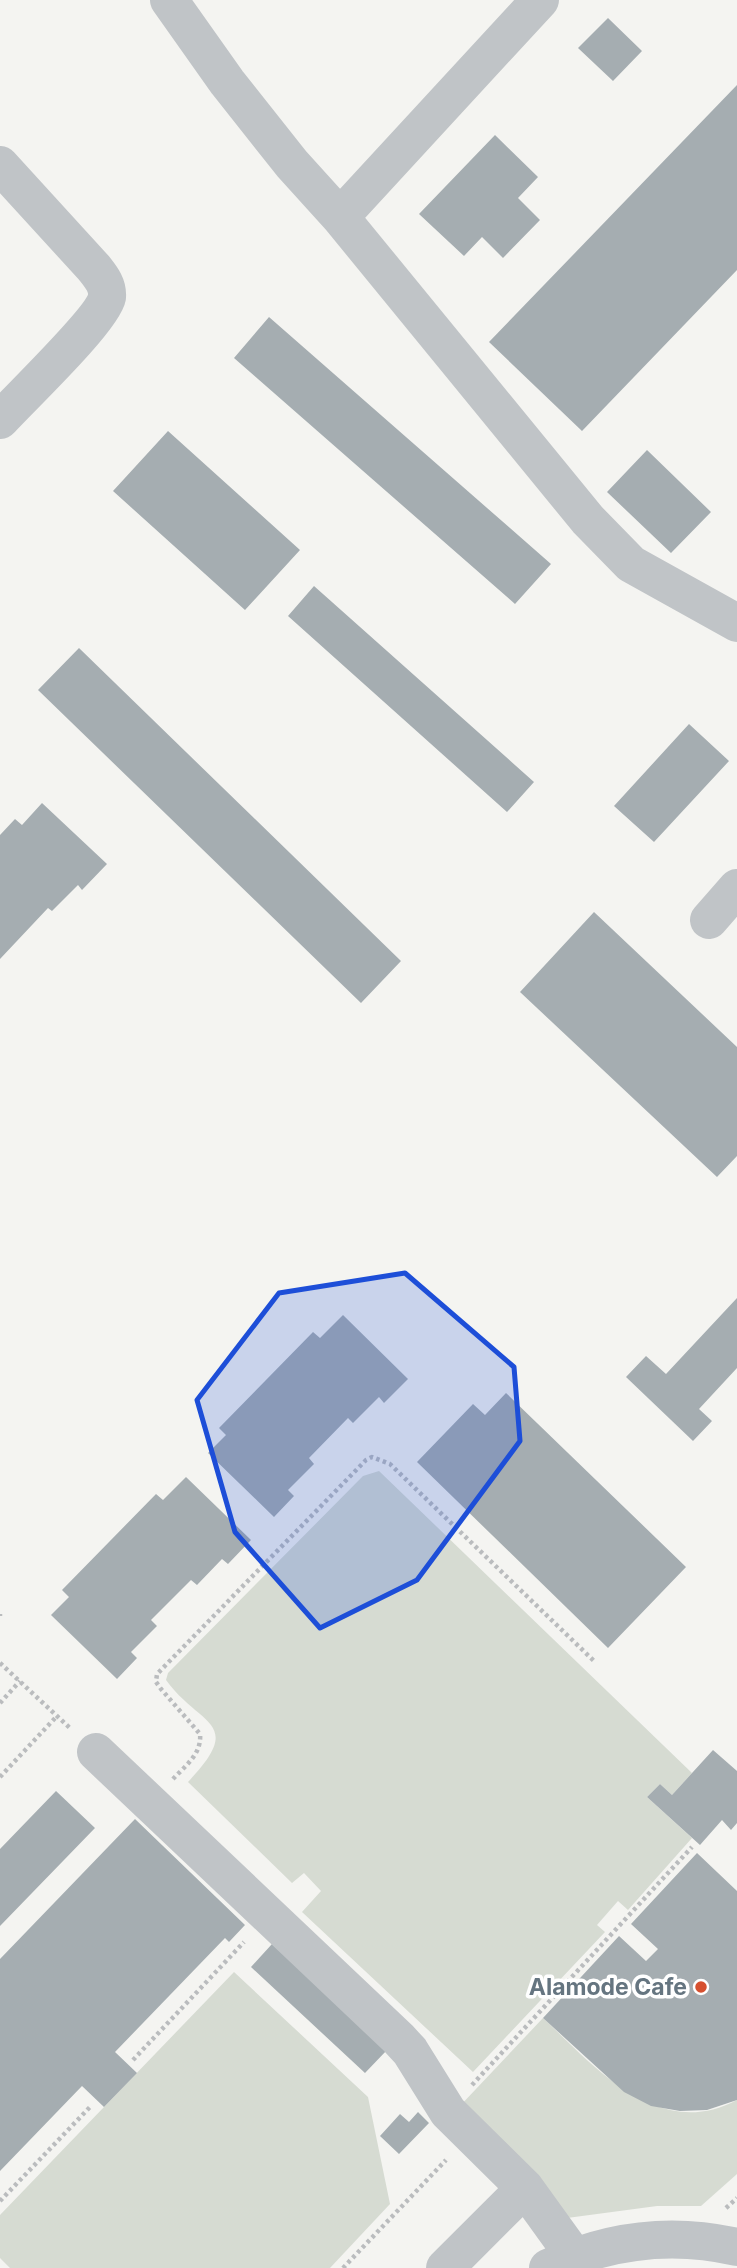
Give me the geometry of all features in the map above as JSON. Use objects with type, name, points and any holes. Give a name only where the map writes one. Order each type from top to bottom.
[{"type":"street","points":[[169,0],[227,82],[292,164],[340,217],[611,545],[641,570],[737,623]]},
{"type":"street","points":[[340,217],[540,0]]},
{"type":"street","points":[[0,165],[94,268],[106,285],[107,299],[86,328],[0,419]]},
{"type":"street","points":[[709,920],[737,888]]},
{"type":"street","points":[[96,1752],[404,2045],[459,2123],[525,2188],[561,2262],[623,2242],[666,2238],[737,2247]]},
{"type":"street","points":[[445,2268],[525,2188]]},
{"type":"path","points":[[151,1803],[200,1746],[200,1734],[196,1727],[156,1682],[161,1667],[366,1460],[372,1458],[390,1464],[594,1661]]},
{"type":"path","points":[[0,1663],[96,1752]]},
{"type":"path","points":[[0,1703],[20,1681]]},
{"type":"path","points":[[0,1777],[57,1716]]},
{"type":"path","points":[[343,2268],[459,2123],[692,1847]]},
{"type":"path","points":[[133,2060],[268,1916]]},
{"type":"path","points":[[0,2201],[90,2107]]},
{"type":"highlighted area","points":[[405,1273],[514,1367],[520,1441],[417,1580],[320,1628],[235,1532],[197,1400],[279,1293]]},
{"type":"shaded area","points":[[379,1471],[692,1773],[672,1795],[660,1784],[647,1797],[692,1838],[628,1910],[618,1901],[597,1925],[605,1932],[473,2072],[302,1912],[321,1891],[304,1873],[292,1883],[188,1782],[214,1747],[215,1735],[212,1726],[166,1680],[168,1673],[363,1476]]},
{"type":"shaded area","points":[[234,1972],[368,2097],[390,2204],[330,2268],[10,2268],[0,2258],[0,2215]]},
{"type":"shaded area","points":[[543,2018],[606,2077],[655,2105],[681,2112],[708,2111],[737,2100],[737,2174],[701,2206],[657,2206],[567,2218],[458,2108]]},
{"type":"building","points":[[608,18],[642,51],[613,81],[578,48]]},
{"type":"building","points":[[737,85],[737,270],[582,431],[489,342]]},
{"type":"building","points":[[495,135],[538,177],[518,198],[540,220],[503,258],[482,237],[464,256],[419,214]]},
{"type":"building","points":[[269,317],[551,564],[515,604],[234,358]]},
{"type":"building","points":[[168,431],[300,550],[245,610],[113,491]]},
{"type":"building","points":[[647,450],[711,512],[671,553],[607,492]]},
{"type":"building","points":[[314,586],[534,782],[507,812],[288,616]]},
{"type":"building","points":[[79,648],[401,961],[361,1003],[38,690]]},
{"type":"building","points":[[689,724],[729,761],[654,842],[614,806]]},
{"type":"building","points":[[42,803],[107,864],[82,890],[78,885],[52,911],[48,908],[0,959],[0,835],[15,819],[22,825]]},
{"type":"building","points":[[594,912],[737,1047],[737,1156],[717,1177],[520,992]]},
{"type":"building","points":[[737,1298],[737,1368],[699,1409],[712,1421],[693,1441],[626,1377],[646,1356],[666,1374]]},
{"type":"building","points":[[343,1315],[408,1379],[384,1403],[379,1397],[353,1423],[348,1418],[309,1458],[314,1464],[288,1490],[294,1496],[274,1517],[208,1453],[226,1435],[219,1428],[313,1332],[320,1338]]},
{"type":"building","points":[[506,1393],[686,1567],[608,1648],[417,1462],[473,1404],[485,1415]]},
{"type":"building","points":[[186,1477],[251,1540],[228,1564],[222,1559],[197,1585],[191,1580],[151,1620],[157,1626],[131,1652],[137,1658],[117,1679],[51,1615],[69,1597],[62,1590],[156,1494],[163,1500]]},
{"type":"building","points":[[713,1750],[737,1771],[737,1823],[731,1830],[722,1820],[700,1845],[647,1797],[660,1784],[672,1795]]},
{"type":"building","points":[[56,1791],[95,1828],[0,1926],[0,1849]]},
{"type":"building","points":[[135,1819],[245,1925],[229,1942],[225,1938],[115,2052],[137,2073],[104,2107],[82,2086],[0,2171],[0,1959]]},
{"type":"building","points":[[697,1853],[737,1891],[737,2100],[707,2110],[680,2111],[651,2106],[624,2092],[543,2018],[619,1936],[646,1961],[658,1949],[631,1924]]},
{"type":"building","points":[[272,1944],[387,2050],[365,2073],[251,1967]]},
{"type":"building","points":[[418,2112],[429,2123],[399,2154],[380,2136],[400,2114],[409,2122]]},
{"type":"place","name":"Alamode Cafe","points":[[701,1987]]}]
